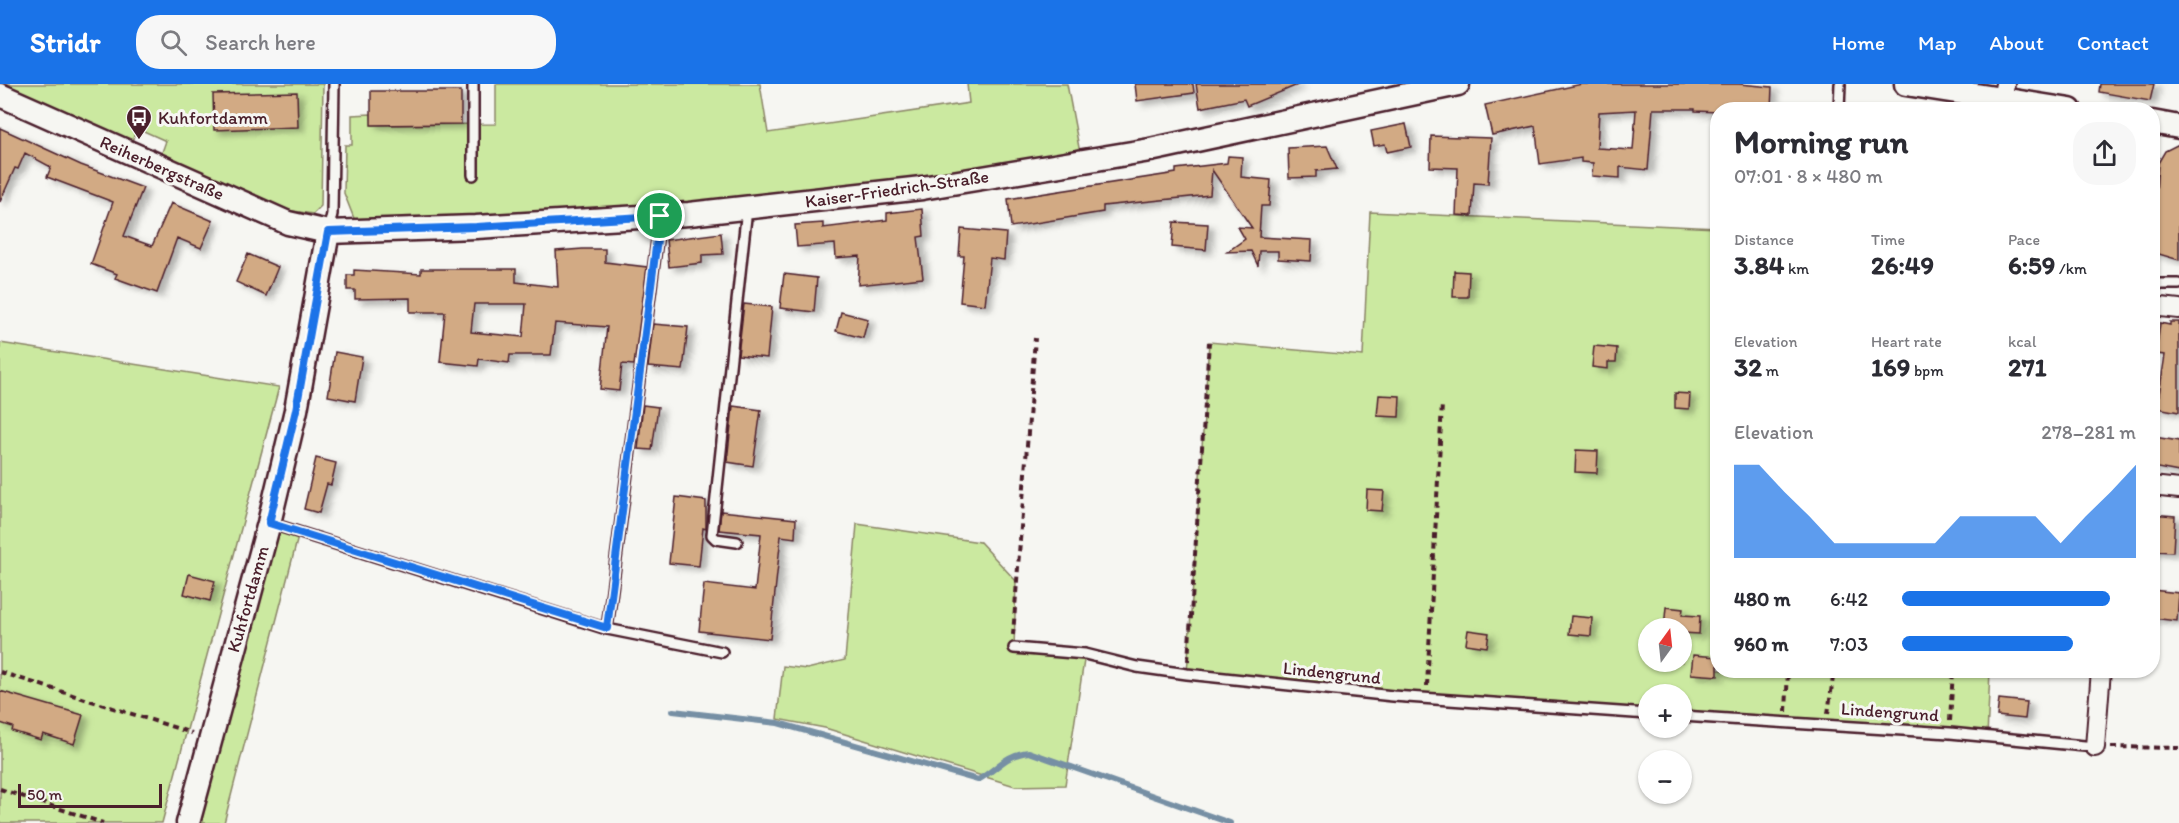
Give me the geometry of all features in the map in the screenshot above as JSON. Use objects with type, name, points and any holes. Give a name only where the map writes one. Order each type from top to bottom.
[{"type":"street","name":"Kaiser-Friedrich-Straße","points":[[328,232],[476,227],[660,216],[922,188],[1150,150],[1458,84]]},
{"type":"street","points":[[1905,84],[2004,92],[2041,102]]},
{"type":"street","name":"Reiherbergstraße","points":[[0,95],[288,223],[328,232]]},
{"type":"street","points":[[2160,124],[2179,127]]},
{"type":"street","name":"Kuhfortdamm","points":[[188,823],[269,523],[296,410],[328,232]]},
{"type":"street","points":[[2160,307],[2179,309]]},
{"type":"street","points":[[2160,487],[2179,489]]},
{"type":"street","points":[[2095,747],[2100,678]]},
{"type":"lane","points":[[328,232],[332,214],[334,84]]},
{"type":"lane","points":[[473,84],[473,175]]},
{"type":"lane","points":[[1839,102],[1840,84]]},
{"type":"lane","points":[[737,542],[716,539],[712,535],[747,208]]},
{"type":"lane","points":[[607,628],[660,216]]},
{"type":"lane","points":[[2160,284],[2179,284]]},
{"type":"lane","points":[[269,523],[607,628],[722,652]]},
{"type":"lane","name":"Lindengrund","points":[[1014,648],[1085,654],[1137,667],[1187,674],[1427,699],[1638,713]]},
{"type":"lane","name":"Lindengrund","points":[[1692,717],[1950,733],[2095,747]]},
{"type":"path","points":[[1014,648],[1012,626],[1035,338]]},
{"type":"path","points":[[1187,674],[1209,342]]},
{"type":"path","points":[[1427,699],[1442,404]]},
{"type":"path","points":[[0,672],[210,738]]},
{"type":"path","points":[[1785,722],[1788,678]]},
{"type":"path","points":[[1828,724],[1833,678]]},
{"type":"path","points":[[1950,733],[1953,678]]},
{"type":"path","points":[[2095,747],[2179,748]]},
{"type":"path","points":[[0,789],[103,823]]},
{"type":"green space","points":[[2,84],[323,84],[321,206],[313,214],[287,210],[161,155],[166,141],[137,128],[132,141]]},
{"type":"green space","points":[[496,84],[760,84],[768,133],[969,103],[967,84],[1067,84],[1080,153],[859,186],[680,206],[540,216],[355,221],[344,193],[345,145],[352,145],[352,115],[371,114],[372,125],[496,124]]},
{"type":"green space","points":[[1370,212],[1710,228],[1710,678],[1990,678],[1987,737],[1692,717],[1692,684],[1638,684],[1638,713],[1187,674],[1209,342],[1363,356]]},
{"type":"green space","points":[[0,343],[279,387],[162,823],[0,823]]},
{"type":"green space","points":[[857,524],[980,542],[1016,581],[1014,648],[1085,654],[1065,785],[1015,786],[825,728],[777,719],[783,666],[807,669],[845,660]]},
{"type":"green space","points":[[274,526],[299,533],[224,823],[192,823]]},
{"type":"building","points":[[1135,84],[1193,84],[1194,93],[1137,101]]},
{"type":"building","points":[[1196,84],[1300,84],[1247,106],[1244,99],[1200,108]]},
{"type":"building","points":[[1582,84],[1739,84],[1772,87],[1771,102],[1710,102],[1710,112],[1695,111],[1695,109],[1653,109],[1648,170],[1620,167],[1620,178],[1592,176],[1593,163],[1581,162],[1581,158],[1540,164],[1535,126],[1492,135],[1485,105]],"holes":[[[1636,110],[1633,150],[1597,148],[1599,112]]]},
{"type":"building","points":[[2100,84],[2154,84],[2150,101],[2099,92]]},
{"type":"building","points":[[371,91],[461,91],[461,124],[371,125]]},
{"type":"building","points":[[297,92],[298,127],[214,130],[213,94]]},
{"type":"building","points":[[1406,124],[1411,147],[1387,152],[1385,144],[1374,146],[1371,131]]},
{"type":"building","points":[[0,128],[81,165],[143,188],[124,236],[152,246],[171,203],[213,221],[201,248],[177,238],[157,293],[115,278],[117,274],[91,264],[113,202],[47,177],[51,167],[25,153],[18,169],[15,168],[0,202]]},
{"type":"building","points":[[1431,136],[1491,138],[1488,184],[1474,183],[1472,216],[1456,215],[1458,168],[1430,167]]},
{"type":"building","points":[[2179,144],[2179,260],[2160,254],[2160,160],[2165,151]]},
{"type":"building","points":[[1327,146],[1337,169],[1316,171],[1316,177],[1289,178],[1288,148]]},
{"type":"building","points":[[1228,156],[1242,157],[1241,177],[1271,180],[1269,206],[1261,206],[1259,237],[1312,240],[1311,261],[1278,259],[1278,251],[1259,251],[1258,266],[1251,251],[1227,252],[1245,239],[1238,227],[1252,228],[1212,170],[1210,195],[1103,206],[1103,212],[1011,227],[1008,199],[1176,173],[1176,169],[1227,163]]},
{"type":"building","points":[[922,209],[924,236],[918,237],[923,278],[858,285],[860,256],[836,258],[835,244],[797,247],[795,225],[823,223],[823,228],[887,220],[887,213]]},
{"type":"building","points":[[1174,222],[1208,224],[1206,250],[1172,247]]},
{"type":"building","points":[[961,229],[1006,233],[1004,260],[990,258],[985,305],[960,302],[964,256],[959,256]]},
{"type":"building","points":[[721,233],[723,254],[702,255],[702,263],[669,267],[666,240]]},
{"type":"building","points":[[605,249],[605,262],[647,267],[634,365],[622,364],[619,391],[600,389],[607,327],[555,323],[551,355],[510,355],[509,363],[479,359],[478,366],[440,362],[445,312],[410,312],[410,298],[355,299],[355,290],[347,290],[347,275],[354,275],[354,270],[421,274],[421,269],[516,269],[516,282],[558,287],[556,251]],"holes":[[[474,304],[526,304],[523,337],[471,332]]]},
{"type":"building","points":[[248,254],[278,267],[266,296],[236,282]]},
{"type":"building","points":[[1454,271],[1469,272],[1468,297],[1453,297]]},
{"type":"building","points":[[784,274],[817,278],[814,312],[780,308]]},
{"type":"building","points":[[744,304],[772,307],[767,358],[738,355]]},
{"type":"building","points":[[841,312],[868,319],[863,338],[836,331]]},
{"type":"building","points":[[2170,322],[2179,322],[2179,412],[2160,409],[2160,388],[2165,355],[2160,354],[2160,323],[2170,325]]},
{"type":"building","points":[[653,324],[688,327],[683,370],[648,367]]},
{"type":"building","points":[[1594,346],[1617,348],[1616,362],[1608,362],[1608,369],[1592,367]]},
{"type":"building","points":[[335,352],[362,357],[355,401],[328,396]]},
{"type":"building","points":[[1675,393],[1690,394],[1689,409],[1675,408]]},
{"type":"building","points":[[1379,395],[1400,396],[1399,417],[1377,416]]},
{"type":"building","points":[[643,405],[658,407],[652,450],[638,449]]},
{"type":"building","points":[[733,406],[761,410],[753,466],[727,462]]},
{"type":"building","points":[[2160,438],[2179,441],[2179,472],[2160,468]]},
{"type":"building","points":[[1576,450],[1598,451],[1597,473],[1575,472]]},
{"type":"building","points":[[316,458],[336,463],[331,485],[327,484],[319,513],[304,509]]},
{"type":"building","points":[[1367,490],[1384,491],[1382,511],[1366,510]]},
{"type":"building","points":[[676,497],[706,501],[706,529],[703,528],[699,566],[669,563]]},
{"type":"building","points":[[721,511],[796,519],[795,538],[781,536],[770,639],[699,631],[704,584],[755,590],[761,534],[719,530]]},
{"type":"building","points":[[2160,515],[2175,516],[2173,552],[2160,551]]},
{"type":"building","points":[[189,574],[215,581],[210,601],[184,594]]},
{"type":"building","points":[[2160,591],[2179,593],[2177,621],[2160,619]]},
{"type":"building","points":[[1666,607],[1683,609],[1682,615],[1700,616],[1699,634],[1692,634],[1692,618],[1665,618]]},
{"type":"building","points":[[1571,616],[1592,618],[1591,636],[1569,634]]},
{"type":"building","points":[[1468,630],[1489,633],[1487,647],[1466,644]]},
{"type":"building","points":[[1693,655],[1710,656],[1710,675],[1691,674]]},
{"type":"building","points":[[0,691],[83,715],[74,744],[43,734],[41,740],[12,731],[13,727],[0,723]]},
{"type":"building","points":[[1999,699],[2027,702],[2025,719],[1997,716]]},
{"type":"waterway","points":[[673,711],[778,723],[978,780],[1007,759],[1029,752],[1230,823]]},
{"type":"place","name":"Kuhfortdamm","points":[[139,141]]},
{"type":"route","points":[[660,216],[607,628],[269,523],[296,410],[328,232],[476,227],[660,216]]}]
